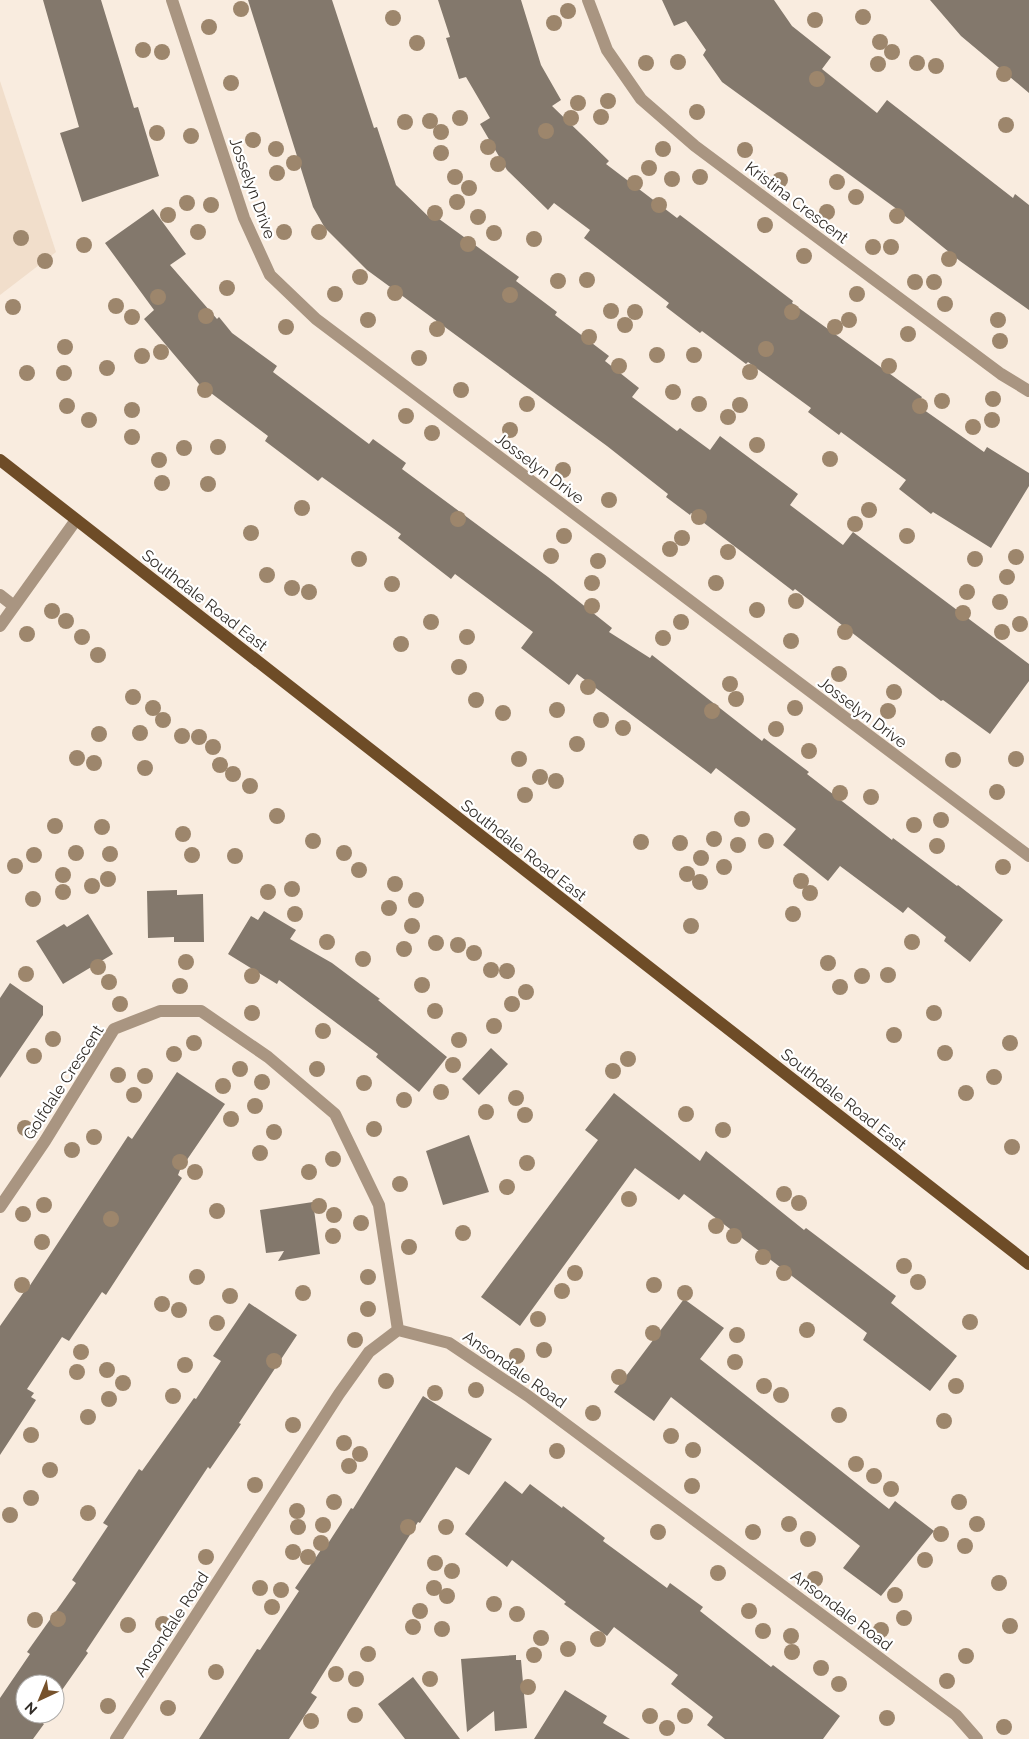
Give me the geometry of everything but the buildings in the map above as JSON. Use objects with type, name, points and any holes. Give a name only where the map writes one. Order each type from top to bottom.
[{"type":"main road","name":"Southdale Road East","points":[[0,460],[1029,1264]]},
{"type":"street","name":"Josselyn Drive","points":[[172,0],[244,218],[270,274],[316,318],[1029,856]]},
{"type":"street","name":"Kristina Crescent","points":[[588,0],[607,50],[641,99],[703,152],[1001,374],[1029,391]]},
{"type":"street","points":[[0,626],[76,520]]},
{"type":"street","points":[[0,595],[14,606]]},
{"type":"street","name":"Golfdale Crescent","points":[[0,1207],[45,1141],[114,1029],[160,1010],[201,1011],[268,1057],[335,1114],[379,1205],[398,1330]]},
{"type":"street","name":"Ansondale Road","points":[[116,1739],[339,1394],[369,1352],[398,1330],[449,1343],[528,1396],[956,1715],[977,1739]]},
{"type":"shaded area","points":[[0,81],[56,252],[0,295]]}]
